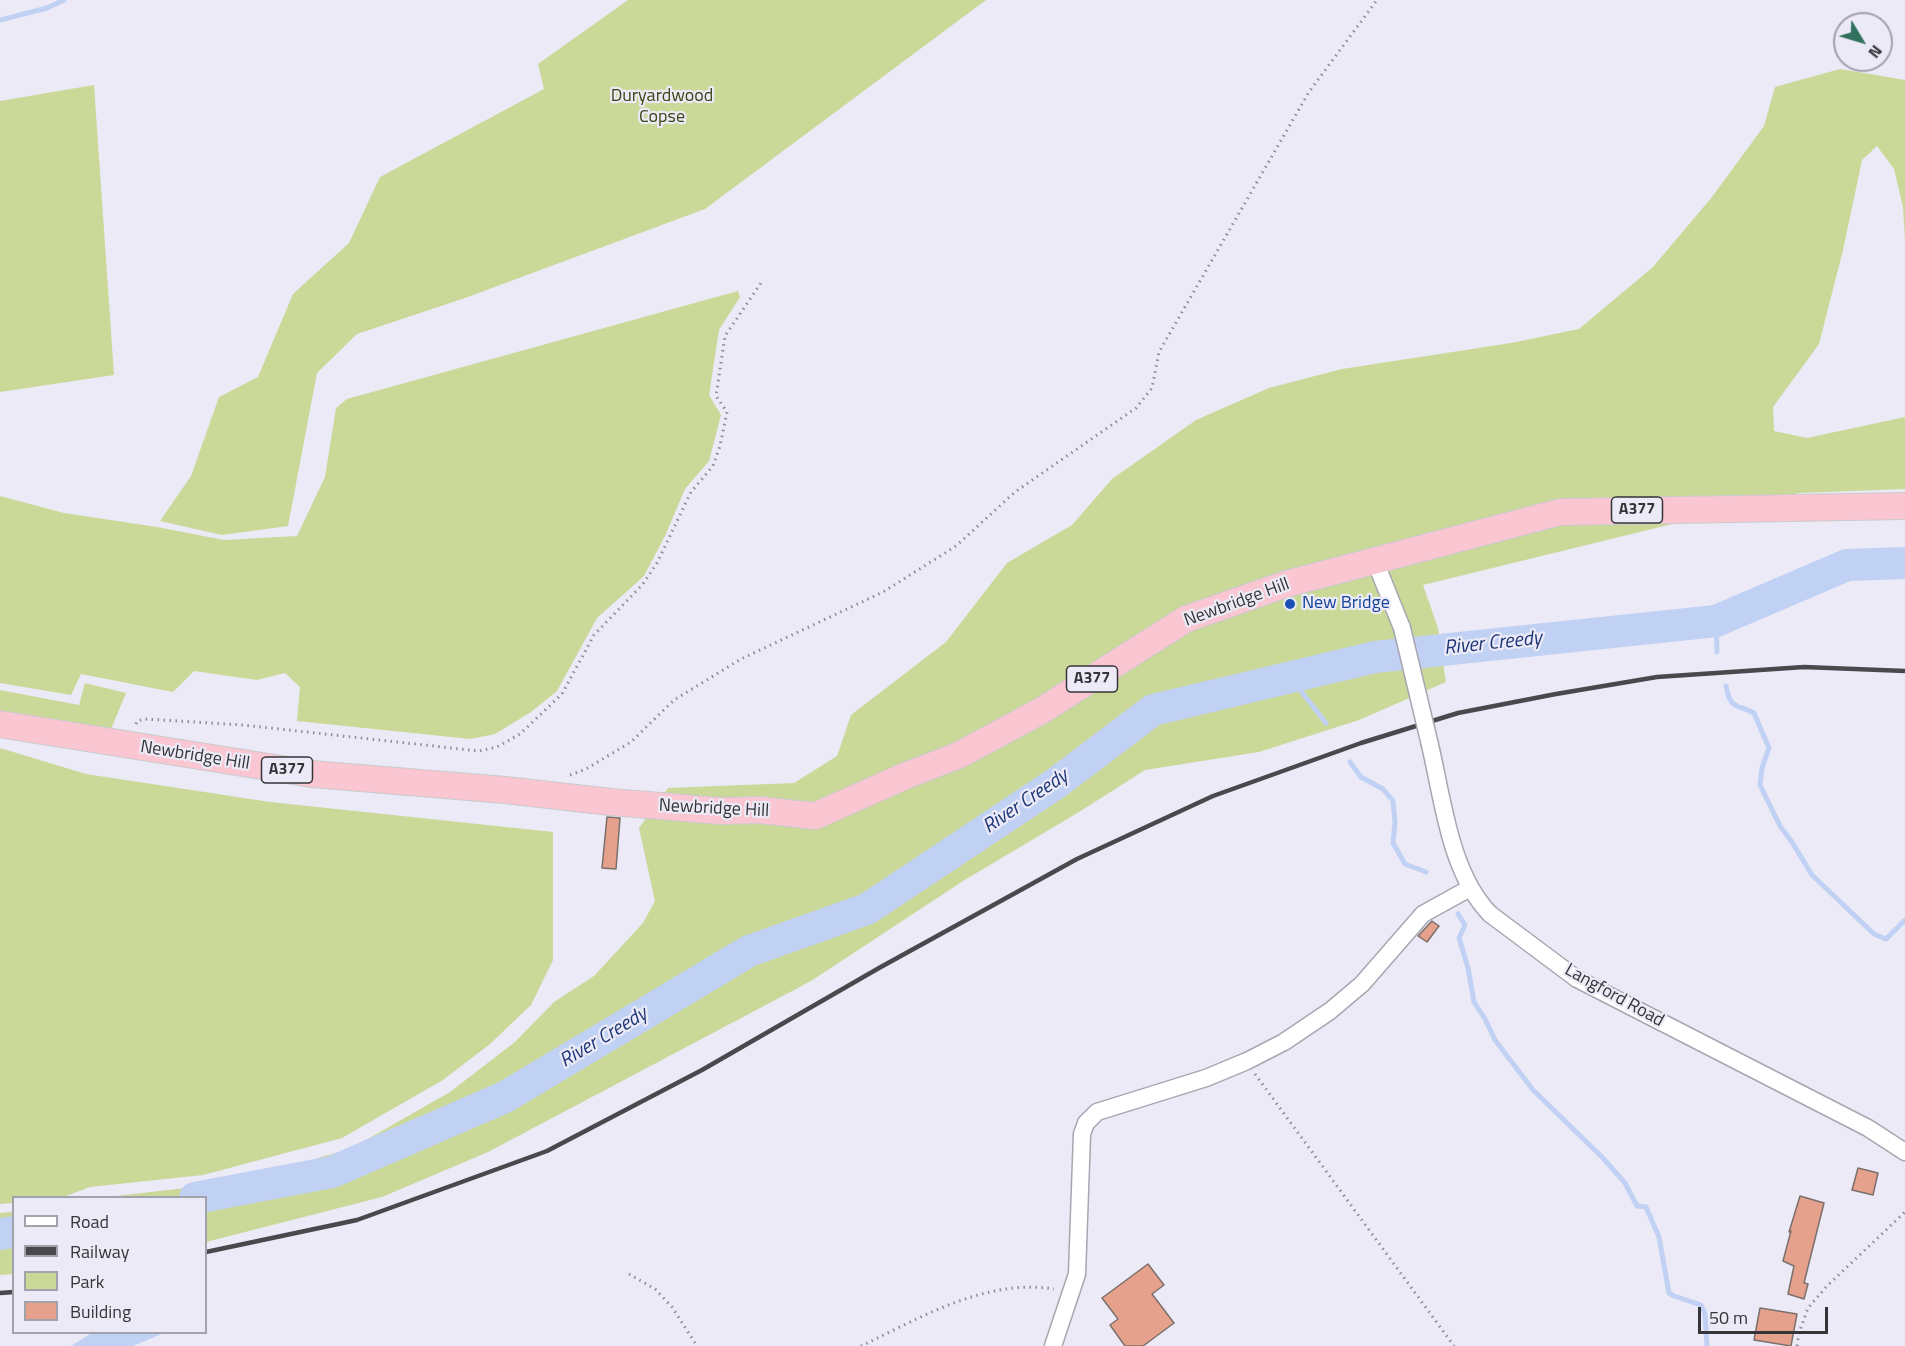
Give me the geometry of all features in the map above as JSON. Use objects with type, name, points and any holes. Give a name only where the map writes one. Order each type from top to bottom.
[{"type":"highway","name":"A377","points":[[1375,561],[1560,512],[1905,506]]},
{"type":"highway","name":"Newbridge Hill","points":[[0,724],[312,774],[505,790],[611,802],[721,811],[760,810],[815,816],[959,755],[1041,711],[1186,619],[1286,584],[1375,561]]},
{"type":"street","name":"Langford Road","points":[[1375,561],[1402,628],[1455,851],[1470,888],[1480,904],[1577,979],[1868,1128],[1905,1152]]},
{"type":"street","points":[[1053,1346],[1077,1274],[1082,1134],[1086,1123],[1097,1112],[1206,1078],[1284,1042],[1330,1011],[1362,984],[1423,914],[1470,888]]},
{"type":"path","points":[[567,776],[586,769],[631,742],[674,699],[741,659],[883,592],[956,546],[1015,492],[1136,408],[1152,388],[1159,352],[1309,92],[1377,0]]},
{"type":"path","points":[[129,746],[137,722],[145,719],[243,725],[479,751],[497,747],[520,734],[562,694],[594,635],[643,584],[657,563],[691,492],[713,466],[727,412],[716,396],[726,336],[763,280]]},
{"type":"path","points":[[1247,1061],[1454,1346]]},
{"type":"path","points":[[1797,1346],[1808,1308],[1827,1286],[1905,1212]]},
{"type":"path","points":[[629,1274],[656,1289],[672,1307],[697,1346]]},
{"type":"path","points":[[861,1346],[899,1326],[952,1303],[998,1290],[1038,1286],[1071,1292]]},
{"type":"green space","name":"Duryardwood Copse","points":[[628,0],[986,0],[705,209],[465,298],[357,334],[317,373],[288,526],[222,535],[160,521],[191,476],[219,397],[258,377],[293,294],[349,243],[380,177],[544,89],[538,64]]},
{"type":"green space","points":[[1833,71],[1858,72],[1905,80],[1905,242],[1903,207],[1894,169],[1877,146],[1862,160],[1843,250],[1819,344],[1773,407],[1774,431],[1807,438],[1905,417],[1905,489],[1799,493],[1423,585],[1438,628],[1446,682],[1359,720],[1259,752],[1145,770],[963,881],[811,981],[488,1152],[382,1197],[207,1242],[207,1196],[116,1196],[203,1186],[281,1169],[352,1148],[450,1092],[515,1042],[554,1002],[594,976],[643,923],[655,901],[639,828],[668,788],[794,783],[837,756],[851,715],[946,642],[1007,563],[1072,525],[1112,479],[1196,420],[1269,388],[1342,369],[1511,343],[1579,329],[1653,267],[1712,197],[1764,126],[1775,87]]},
{"type":"green space","points":[[94,85],[114,375],[0,392],[0,101]]},
{"type":"green space","points":[[738,291],[740,297],[719,330],[709,395],[721,415],[709,461],[685,489],[665,536],[644,576],[597,618],[557,691],[531,712],[495,734],[470,739],[297,721],[300,687],[285,673],[257,680],[194,671],[173,692],[81,674],[71,695],[0,683],[0,496],[64,513],[224,540],[297,536],[325,477],[336,408],[347,399]]},
{"type":"green space","points":[[85,683],[126,693],[111,729],[0,713],[0,690],[79,705]]},
{"type":"green space","points":[[0,748],[86,774],[270,802],[553,832],[553,960],[531,1005],[490,1044],[443,1080],[342,1138],[203,1175],[90,1187],[66,1196],[12,1196],[12,1203],[0,1204]]},
{"type":"green space","points":[[12,1212],[12,1274],[0,1275],[0,1213]]},
{"type":"water","points":[[90,1334],[162,1334],[133,1346],[71,1346]]},
{"type":"building","points":[[607,817],[620,818],[616,869],[602,868]]},
{"type":"building","points":[[1432,921],[1439,926],[1427,942],[1418,936]]},
{"type":"building","points":[[1858,1168],[1878,1173],[1873,1195],[1852,1190]]},
{"type":"building","points":[[1800,1196],[1824,1203],[1804,1283],[1808,1284],[1804,1299],[1788,1294],[1794,1266],[1783,1261]]},
{"type":"building","points":[[1148,1264],[1164,1285],[1152,1294],[1174,1323],[1143,1346],[1125,1346],[1110,1325],[1118,1319],[1102,1298]]},
{"type":"building","points":[[1760,1308],[1797,1314],[1791,1346],[1754,1340]]},
{"type":"waterway","points":[[0,20],[47,8],[64,0]]},
{"type":"waterway","name":"River Creedy","points":[[206,1196],[332,1172],[505,1097],[749,951],[867,909],[1055,784],[1153,710],[1375,657],[1716,621],[1847,565],[1905,563]]},
{"type":"waterway","points":[[1716,621],[1717,652]]},
{"type":"waterway","points":[[1290,677],[1326,723]]},
{"type":"waterway","points":[[1726,686],[1730,699],[1735,705],[1754,713],[1769,748],[1762,768],[1760,785],[1780,826],[1812,875],[1874,934],[1886,939],[1905,920]]},
{"type":"waterway","points":[[1350,762],[1361,777],[1383,789],[1393,801],[1395,822],[1393,843],[1405,864],[1426,872]]},
{"type":"waterway","points":[[1458,914],[1465,925],[1459,938],[1468,968],[1474,1002],[1495,1040],[1533,1090],[1602,1157],[1625,1183],[1637,1206],[1646,1207],[1659,1237],[1669,1293],[1701,1305],[1705,1314],[1707,1346]]},
{"type":"waterway","name":"River Creedy","points":[[0,1234],[12,1232]]},
{"type":"railway","points":[[207,1252],[357,1220],[547,1151],[702,1070],[879,968],[1077,859],[1213,796],[1361,743],[1458,713],[1657,677],[1804,667],[1905,671]]},
{"type":"railway","points":[[0,1293],[12,1292]]},
{"type":"place","name":"New Bridge","points":[[1290,604]]}]
